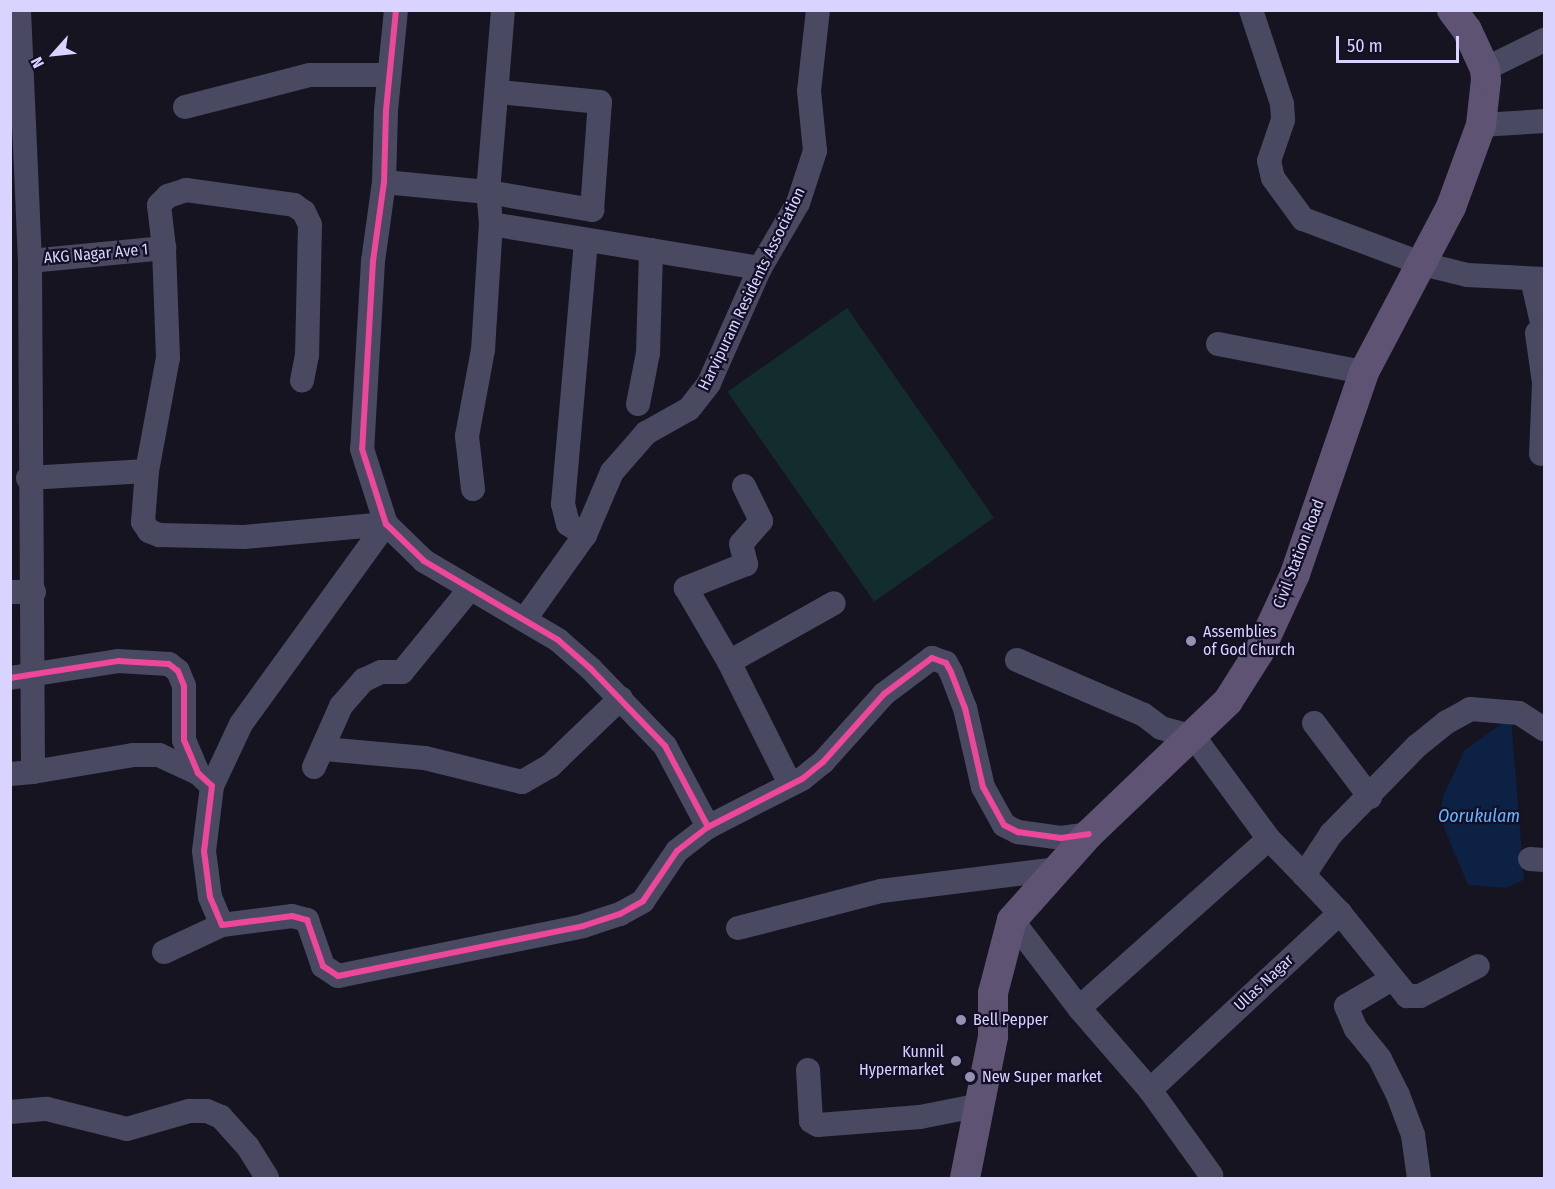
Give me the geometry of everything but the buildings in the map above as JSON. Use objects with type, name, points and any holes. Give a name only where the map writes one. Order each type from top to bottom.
[{"type":"main road","name":"Civil Station Road","points":[[965,1179],[993,1036],[993,993],[1012,920],[1089,834],[1194,737],[1227,701],[1259,652],[1295,574],[1364,372],[1423,264],[1451,207],[1481,125],[1485,69],[1467,30],[1452,10]]},
{"type":"street","name":"AKG Nagar Ave 1","points":[[19,10],[30,261],[165,248],[159,205],[168,196],[186,190],[294,205],[304,212],[310,225],[307,354],[302,381]]},
{"type":"street","points":[[396,10],[389,75],[384,182],[373,261],[362,448],[386,524],[424,561],[558,640],[621,699],[665,746],[708,827]]},
{"type":"street","points":[[473,489],[467,436],[483,350],[491,224],[488,192],[499,92],[503,10]]},
{"type":"street","name":"Harvipuram Residents Association","points":[[525,619],[585,535],[612,472],[646,433],[689,409],[709,383],[760,268],[798,203],[815,151],[809,92],[818,10]]},
{"type":"street","points":[[1251,10],[1282,104],[1283,120],[1269,161],[1272,178],[1286,201],[1303,219],[1423,264],[1467,275],[1538,279],[1543,327],[1537,333],[1544,383],[1541,454]]},
{"type":"street","points":[[1485,69],[1545,40]]},
{"type":"street","points":[[185,107],[310,75],[389,75]]},
{"type":"street","points":[[384,182],[488,192],[592,210],[600,102],[499,92]]},
{"type":"street","points":[[1481,125],[1545,121]]},
{"type":"street","points":[[491,224],[760,268]]},
{"type":"street","points":[[585,535],[568,524],[563,504],[586,240]]},
{"type":"street","points":[[165,248],[168,358],[147,471],[143,522],[149,531],[159,535],[243,537],[386,524]]},
{"type":"street","points":[[638,404],[648,353],[651,250]]},
{"type":"street","points":[[30,261],[28,478],[20,519],[22,773],[133,755],[159,755],[205,779]]},
{"type":"street","points":[[1218,344],[1364,372]]},
{"type":"street","points":[[28,478],[147,471]]},
{"type":"street","points":[[744,486],[761,521],[741,544],[746,564],[686,588],[729,662],[790,784]]},
{"type":"street","points":[[205,779],[386,524]]},
{"type":"street","points":[[470,590],[402,672],[381,672],[364,680],[341,706],[319,758],[425,758],[522,782],[550,766],[621,699]]},
{"type":"street","points":[[729,662],[834,603]]},
{"type":"street","points":[[164,952],[222,926],[292,916],[307,920],[323,966],[338,976],[417,962],[448,951],[583,926],[620,914],[644,901],[677,851],[708,827],[790,784],[824,762],[884,694],[932,657],[946,663],[951,672],[965,708],[983,788],[1004,825],[1018,832],[1061,838],[1089,834]]},
{"type":"street","points":[[1017,660],[1144,715],[1161,728],[1194,737],[1269,839],[1340,913],[1407,996],[1416,997],[1478,966]]},
{"type":"street","points":[[22,676],[118,662],[169,664],[182,676],[184,740],[205,779],[204,851],[210,897],[222,926]]},
{"type":"street","points":[[1304,875],[1330,834],[1370,797],[1417,746],[1470,709],[1519,712],[1545,729]]},
{"type":"street","points":[[1314,723],[1370,797]]},
{"type":"street","points":[[1079,1008],[1269,839]]},
{"type":"street","points":[[738,928],[881,891],[1057,869]]},
{"type":"street","name":"Ullas Nagar","points":[[1150,1090],[1340,913]]},
{"type":"street","points":[[1012,920],[1079,1008],[1150,1090],[1211,1175]]},
{"type":"street","points":[[1392,979],[1347,1006],[1356,1029],[1380,1059],[1398,1095],[1413,1135],[1419,1179]]},
{"type":"street","points":[[808,1070],[811,1121],[819,1125],[920,1117],[981,1105]]},
{"type":"street","points":[[10,1112],[47,1109],[127,1129],[189,1111],[207,1111],[221,1117],[248,1147],[267,1179]]},
{"type":"green space","points":[[847,308],[994,518],[874,601],[727,392]]},
{"type":"water","name":"Oorukulam","points":[[1511,717],[1524,880],[1506,888],[1468,885],[1440,818],[1443,796],[1465,750]]},
{"type":"cycle path","points":[[396,10],[386,111],[384,182],[373,261],[362,449],[386,524],[424,561],[558,640],[591,669],[665,746],[708,827]]},
{"type":"cycle path","points":[[10,678],[118,661],[169,664],[178,671],[184,686],[184,740],[198,773],[212,786],[204,851],[210,897],[222,925],[292,916],[307,920],[323,966],[338,976],[583,926],[620,914],[643,901],[677,851],[708,827],[802,779],[823,762],[884,694],[932,658],[946,663],[951,672],[965,708],[983,787],[1004,825],[1018,832],[1061,838],[1089,834]]},
{"type":"place","name":"Assemblies of God Church","points":[[1191,641]]},
{"type":"place","name":"Bell Pepper","points":[[961,1020]]},
{"type":"place","name":"Kunnil Hypermarket","points":[[956,1061]]},
{"type":"place","name":"New Super market","points":[[970,1077]]}]
